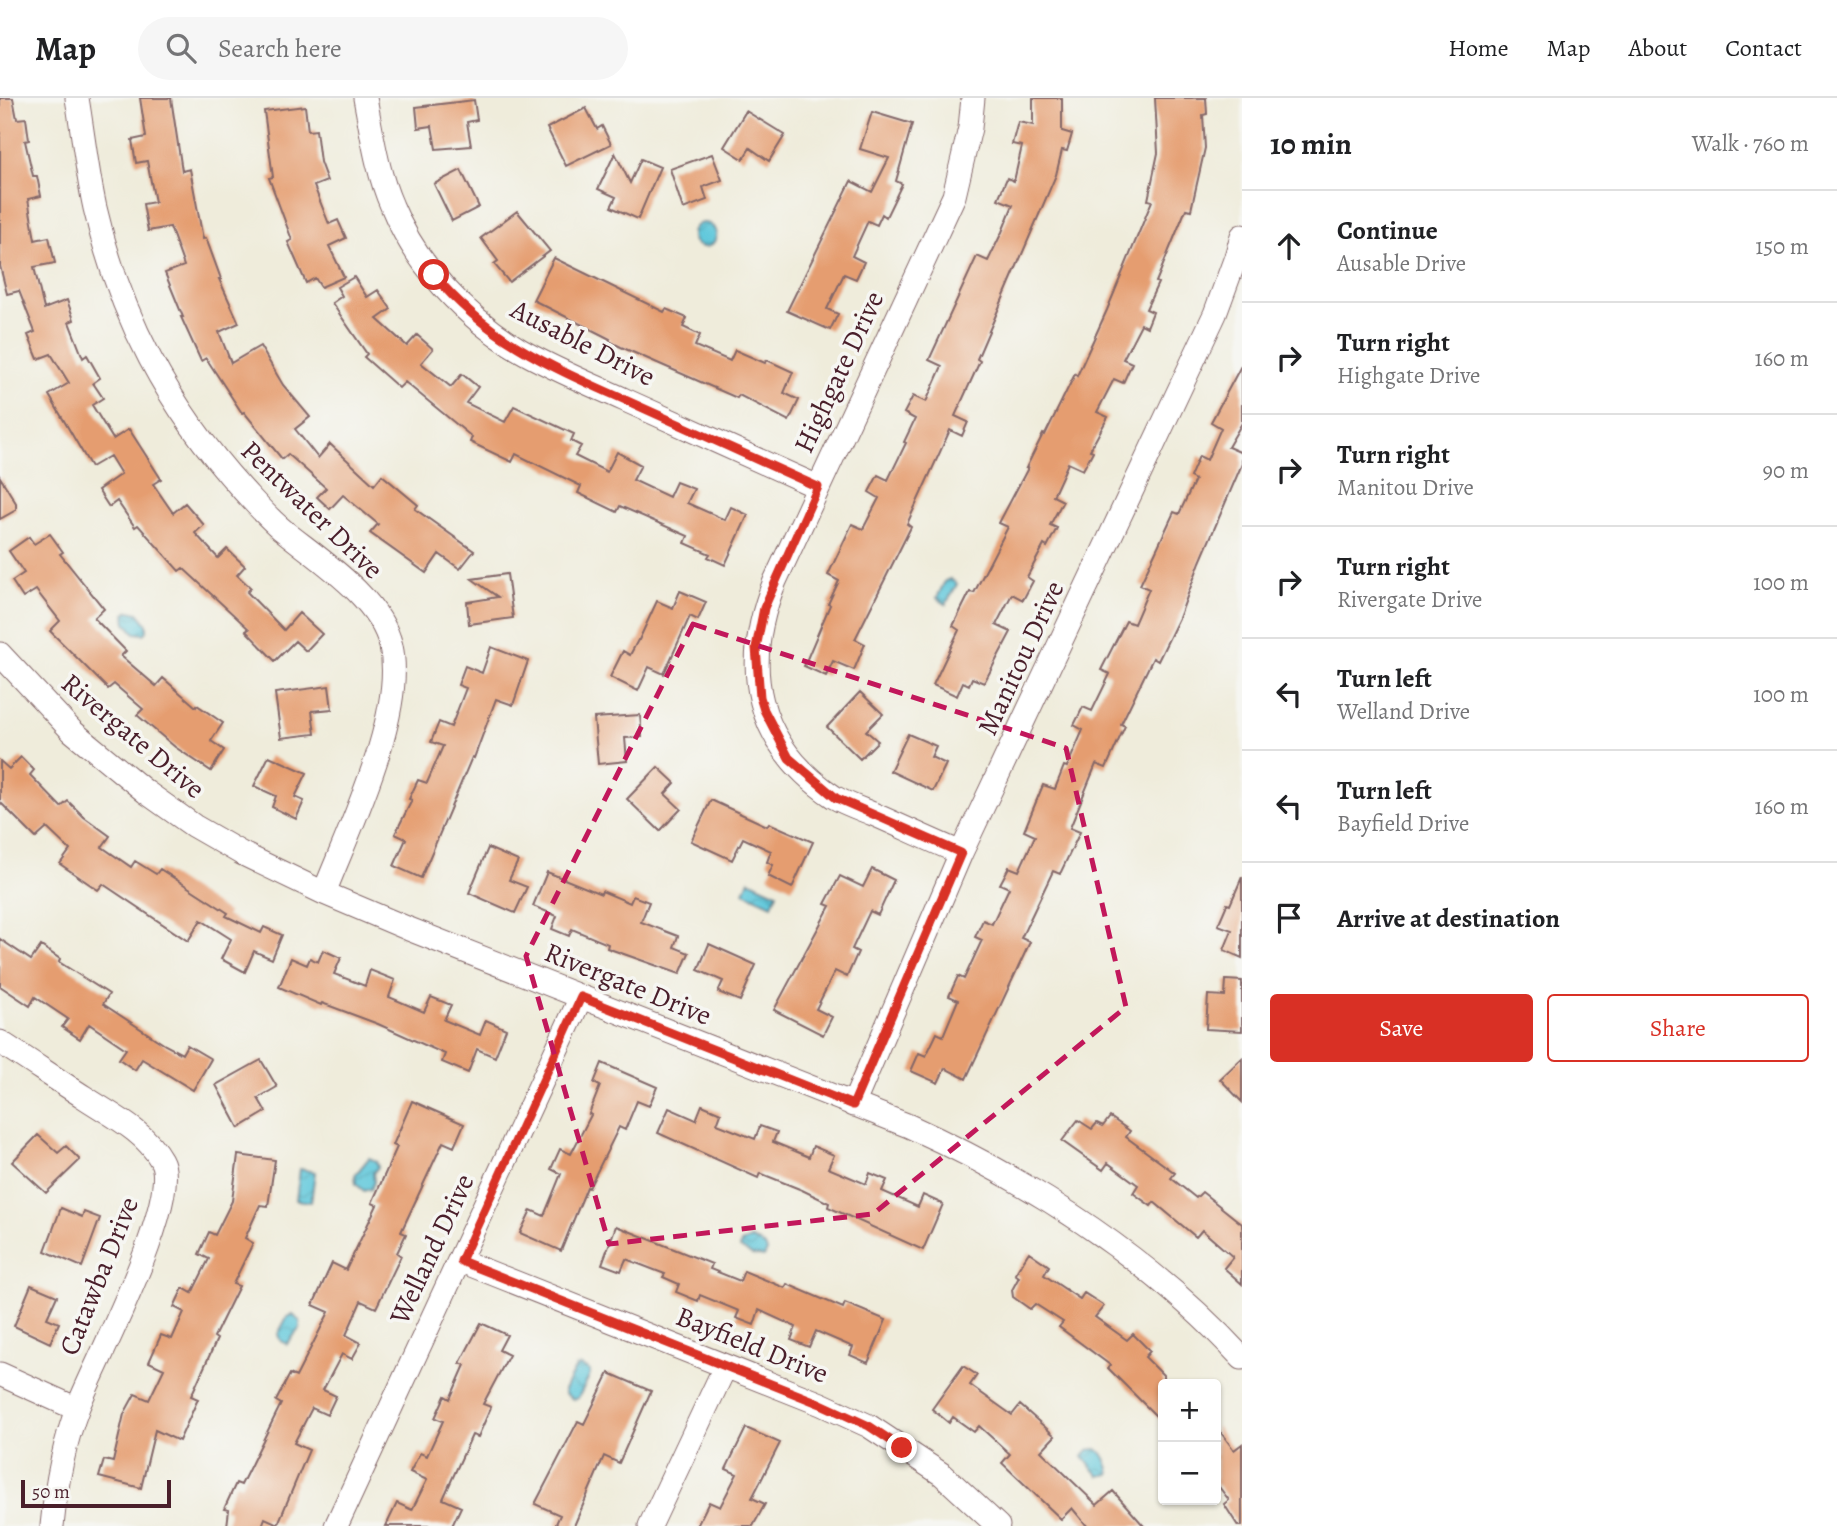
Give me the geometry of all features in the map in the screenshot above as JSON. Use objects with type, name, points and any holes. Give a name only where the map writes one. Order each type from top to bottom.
[{"type":"street","name":"Pentwater Drive","points":[[77,98],[94,206],[105,245],[118,288],[157,375],[181,413],[244,491],[282,530],[355,590],[378,618],[390,642],[394,663],[380,749],[324,893]]},
{"type":"street","name":"Ausable Drive","points":[[365,98],[373,142],[392,206],[419,254],[453,298],[472,316],[546,363],[818,487]]},
{"type":"street","name":"Highgate Drive","points":[[961,853],[836,798],[789,758],[764,710],[759,689],[756,648],[764,608],[954,195],[970,128],[973,98]]},
{"type":"street","name":"Manitou Drive","points":[[853,1105],[961,853],[1215,314],[1237,257],[1242,236]]},
{"type":"street","name":"Rivergate Drive","points":[[0,654],[72,731],[146,792],[194,826],[241,853],[324,893],[909,1126],[968,1153],[1026,1185],[1104,1239],[1205,1321],[1242,1358]]},
{"type":"street","name":"Welland Drive","points":[[335,1526],[461,1261],[581,997]]},
{"type":"street","name":"Catawba Drive","points":[[0,1042],[135,1130],[163,1162],[166,1182],[161,1207],[144,1257],[78,1409],[61,1460],[52,1526]]},
{"type":"street","name":"Bayfield Drive","points":[[461,1261],[821,1404],[869,1426],[943,1475],[998,1526]]},
{"type":"street","points":[[650,1526],[725,1367]]},
{"type":"street","points":[[0,1374],[78,1409]]},
{"type":"highlighted area","points":[[693,624],[1066,748],[1126,1007],[873,1214],[609,1244],[526,956]]},
{"type":"water","points":[[704,223],[715,230],[716,235],[709,246],[704,247],[693,240],[692,235],[699,224]]},
{"type":"water","points":[[950,579],[957,584],[946,604],[937,598],[945,581]]},
{"type":"water","points":[[129,611],[138,613],[147,624],[144,634],[135,633],[126,623],[125,614]]},
{"type":"water","points":[[749,880],[777,893],[772,905],[744,892]]},
{"type":"water","points":[[369,1158],[376,1161],[378,1167],[373,1173],[374,1182],[371,1189],[364,1191],[356,1184],[355,1175]]},
{"type":"water","points":[[300,1169],[315,1172],[311,1202],[296,1200]]},
{"type":"water","points":[[751,1239],[765,1246],[767,1251],[764,1257],[752,1255],[740,1248],[741,1243]]},
{"type":"water","points":[[293,1315],[300,1321],[300,1328],[287,1344],[280,1340],[278,1334],[287,1317]]},
{"type":"water","points":[[581,1366],[590,1371],[590,1375],[578,1398],[573,1399],[565,1394],[564,1390],[576,1367]]},
{"type":"water","points":[[1097,1449],[1106,1460],[1110,1474],[1099,1476],[1083,1457],[1088,1450]]},
{"type":"building","points":[[0,98],[13,98],[17,119],[26,118],[29,140],[25,141],[41,196],[28,199],[35,240],[49,237],[55,263],[34,267],[44,309],[67,300],[74,320],[69,322],[83,358],[87,355],[100,378],[93,383],[103,398],[92,405],[113,439],[129,429],[161,479],[153,484],[173,513],[185,503],[204,525],[195,533],[218,558],[227,549],[245,566],[237,575],[251,588],[247,592],[284,630],[299,613],[322,634],[306,651],[295,641],[275,661],[246,631],[249,629],[183,568],[179,571],[138,525],[135,527],[117,501],[109,507],[98,490],[121,474],[110,456],[91,467],[49,395],[69,383],[51,354],[38,359],[28,335],[35,332],[19,291],[7,294],[0,266]]},
{"type":"building","points":[[140,98],[171,98],[182,171],[190,169],[203,239],[206,238],[219,279],[239,323],[219,332],[231,363],[260,346],[283,385],[310,417],[295,429],[318,458],[330,444],[374,485],[382,475],[418,505],[415,509],[474,551],[460,569],[439,554],[426,573],[370,533],[378,524],[343,495],[330,509],[317,497],[326,488],[288,454],[282,459],[244,412],[242,413],[206,358],[201,361],[165,273],[184,266],[170,227],[148,231],[143,204],[155,202],[147,161],[136,163],[132,140],[146,137]]},
{"type":"building","points":[[1033,98],[1062,98],[1062,131],[1072,134],[1067,151],[1062,150],[1056,175],[955,416],[968,422],[962,436],[950,430],[907,524],[911,527],[855,639],[865,644],[854,670],[833,661],[826,676],[804,666],[839,581],[828,575],[852,524],[863,529],[879,498],[869,492],[878,475],[888,480],[906,443],[904,442],[915,419],[904,413],[913,396],[926,402],[942,366],[929,360],[977,256],[988,261],[1002,232],[1013,205],[998,199],[1007,178],[1014,181],[1022,146],[1012,144],[1018,122],[1033,125]]},
{"type":"building","points":[[1155,98],[1206,98],[1207,114],[1203,115],[1205,148],[1191,210],[1186,209],[1156,282],[1158,283],[1146,309],[1153,312],[1147,327],[1141,324],[1123,359],[1132,363],[1123,383],[1114,379],[1097,412],[1108,417],[1090,450],[1093,451],[1083,470],[1068,463],[1053,496],[1063,501],[1050,525],[1057,528],[1047,547],[1044,545],[1027,577],[1033,581],[1023,600],[1012,594],[996,625],[1011,632],[984,683],[972,678],[969,685],[963,682],[957,696],[933,685],[959,630],[953,626],[970,592],[974,593],[1008,527],[999,523],[1043,434],[1045,435],[1075,374],[1077,376],[1152,201],[1148,200],[1158,153]]},
{"type":"building","points":[[474,100],[477,120],[467,122],[471,146],[436,149],[432,126],[418,128],[416,107]]},
{"type":"building","points":[[305,106],[308,131],[316,130],[320,162],[327,181],[314,186],[329,224],[338,220],[346,238],[329,246],[344,277],[321,287],[315,278],[306,283],[288,242],[292,240],[269,178],[273,177],[264,111]]},
{"type":"building","points":[[586,108],[597,129],[602,126],[611,144],[566,166],[547,128]]},
{"type":"building","points":[[746,111],[785,135],[769,161],[750,148],[743,159],[724,147]]},
{"type":"building","points":[[872,112],[912,124],[896,181],[902,184],[886,217],[882,214],[877,225],[868,221],[852,256],[864,262],[856,279],[844,274],[827,309],[838,314],[830,330],[787,311],[851,181],[872,192],[889,158],[860,149]]},
{"type":"building","points":[[615,153],[630,183],[641,159],[660,167],[638,219],[611,207],[616,197],[598,189]]},
{"type":"building","points":[[712,154],[722,180],[703,187],[707,200],[683,209],[670,169]]},
{"type":"building","points":[[461,170],[479,207],[452,221],[434,184]]},
{"type":"building","points":[[517,211],[550,251],[509,282],[494,264],[498,261],[481,238]]},
{"type":"building","points":[[554,258],[664,312],[666,309],[687,318],[683,327],[700,335],[695,346],[730,361],[735,350],[793,372],[784,393],[799,400],[789,421],[739,395],[737,398],[621,347],[533,300]]},
{"type":"building","points":[[354,277],[367,297],[378,290],[391,309],[377,319],[407,346],[417,335],[433,349],[421,363],[451,387],[462,374],[478,387],[466,403],[505,422],[514,406],[574,434],[571,441],[581,446],[575,456],[607,472],[617,452],[641,465],[633,480],[669,497],[676,482],[694,489],[687,503],[725,520],[731,507],[748,515],[725,565],[708,557],[710,554],[685,543],[688,536],[620,506],[617,512],[578,493],[581,486],[516,454],[512,462],[470,442],[472,437],[405,382],[399,388],[364,357],[367,354],[332,303],[342,296],[337,287]]},
{"type":"building","points":[[1242,364],[1242,423],[1228,447],[1242,453],[1242,464],[1179,618],[1158,661],[1153,658],[1121,724],[1125,726],[1106,768],[1096,764],[1070,828],[1080,832],[1060,874],[1053,871],[1021,938],[1030,942],[966,1079],[945,1068],[938,1083],[911,1071],[919,1053],[926,1056],[937,1033],[943,1036],[958,1000],[949,996],[958,976],[964,979],[982,940],[975,937],[983,920],[992,924],[1009,888],[1000,884],[1009,867],[1019,871],[1035,836],[1024,831],[1043,785],[1055,789],[1064,766],[1067,767],[1083,730],[1074,725],[1083,707],[1092,711],[1110,674],[1101,670],[1126,621],[1134,624],[1149,589],[1140,585],[1174,512],[1179,514],[1195,480],[1190,477],[1199,456],[1207,460],[1221,428],[1211,422]]},
{"type":"building","points":[[0,477],[16,503],[16,510],[0,519]]},
{"type":"building","points":[[50,534],[63,552],[60,554],[104,609],[94,618],[126,651],[121,656],[156,686],[163,678],[196,707],[197,705],[223,723],[211,741],[224,750],[211,771],[175,747],[137,715],[143,709],[114,684],[108,689],[50,631],[60,621],[36,590],[23,598],[12,581],[24,573],[9,551],[29,537],[34,544]]},
{"type":"building","points":[[507,574],[513,618],[469,624],[467,602],[498,597],[472,579]]},
{"type":"building","points":[[680,591],[706,602],[698,620],[690,616],[664,674],[649,667],[638,691],[610,677],[623,651],[630,655],[657,601],[673,608]]},
{"type":"building","points":[[491,647],[528,661],[513,705],[496,699],[474,758],[472,757],[421,878],[394,866],[406,839],[395,834],[412,800],[409,799],[418,780],[427,783],[443,746],[431,742],[439,722],[451,727],[466,688],[458,685],[465,666],[482,673]]},
{"type":"building","points":[[329,686],[332,709],[312,711],[315,734],[281,738],[275,693]]},
{"type":"building","points":[[860,692],[883,714],[866,731],[878,741],[860,759],[827,727]]},
{"type":"building","points":[[640,715],[642,737],[625,738],[627,761],[598,764],[594,718]]},
{"type":"building","points":[[908,734],[936,746],[931,757],[946,764],[933,791],[890,771]]},
{"type":"building","points":[[269,756],[307,773],[295,797],[304,801],[296,819],[272,807],[276,796],[254,786]]},
{"type":"building","points":[[21,757],[34,770],[30,775],[61,807],[68,801],[110,836],[102,847],[131,867],[135,861],[156,874],[160,869],[228,913],[226,916],[261,933],[264,927],[282,935],[272,959],[254,951],[245,972],[221,959],[231,939],[201,920],[188,941],[103,884],[98,890],[60,864],[70,850],[47,828],[36,838],[0,802],[0,761],[9,769]]},
{"type":"building","points":[[658,767],[675,783],[665,794],[681,809],[660,831],[627,799]]},
{"type":"building","points":[[711,800],[767,826],[769,823],[813,842],[792,888],[768,876],[773,865],[767,862],[771,851],[743,838],[732,860],[691,841]]},
{"type":"building","points":[[488,848],[518,861],[509,880],[527,887],[515,913],[469,893]]},
{"type":"building","points":[[872,869],[894,880],[878,915],[870,911],[852,949],[858,952],[847,977],[835,971],[816,1009],[832,1017],[823,1035],[774,1010],[830,906],[825,904],[840,876],[863,887]]},
{"type":"building","points":[[547,872],[630,903],[633,896],[649,902],[641,922],[678,936],[674,947],[689,953],[680,974],[607,948],[608,944],[572,929],[569,936],[552,929],[557,916],[533,906]]},
{"type":"building","points":[[1242,877],[1242,958],[1224,950],[1232,930],[1218,925]]},
{"type":"building","points":[[0,939],[31,960],[41,946],[60,959],[59,962],[109,994],[103,1004],[182,1054],[187,1045],[211,1059],[193,1090],[142,1059],[135,1070],[119,1059],[126,1049],[89,1024],[80,1039],[62,1027],[68,1019],[35,997],[30,1006],[0,986]]},
{"type":"building","points":[[709,944],[756,965],[740,1001],[718,992],[723,981],[698,970]]},
{"type":"building","points":[[323,950],[341,958],[334,974],[365,986],[370,970],[395,980],[389,997],[424,1012],[431,997],[451,1005],[444,1020],[480,1035],[486,1020],[506,1029],[495,1057],[477,1049],[468,1073],[442,1062],[445,1054],[378,1024],[322,1003],[321,1005],[279,987],[291,958],[307,965],[310,958],[318,962]]},
{"type":"building","points":[[1226,980],[1242,981],[1242,1031],[1206,1029],[1208,995],[1225,996]]},
{"type":"building","points":[[1242,1058],[1242,1102],[1220,1079]]},
{"type":"building","points":[[261,1060],[277,1087],[258,1098],[266,1112],[239,1128],[216,1085]]},
{"type":"building","points":[[602,1063],[657,1087],[649,1106],[637,1101],[625,1130],[619,1127],[589,1188],[587,1187],[561,1251],[520,1233],[531,1210],[544,1216],[561,1174],[551,1169],[560,1149],[571,1154],[591,1115],[589,1114],[600,1086],[594,1083]]},
{"type":"building","points":[[412,1101],[464,1124],[454,1147],[443,1142],[401,1232],[406,1234],[397,1253],[401,1256],[376,1308],[361,1301],[346,1335],[361,1343],[352,1359],[342,1354],[323,1390],[336,1396],[327,1415],[312,1408],[294,1443],[309,1450],[278,1524],[265,1518],[262,1526],[227,1526],[229,1510],[224,1509],[236,1483],[241,1485],[281,1404],[276,1401],[290,1374],[296,1377],[329,1312],[313,1305],[332,1263],[346,1270],[377,1205],[372,1203],[397,1147],[393,1145]]},
{"type":"building","points":[[702,1105],[721,1113],[717,1124],[755,1139],[760,1126],[777,1132],[773,1142],[809,1157],[813,1146],[834,1155],[828,1168],[866,1184],[870,1173],[887,1180],[882,1191],[918,1207],[923,1195],[943,1204],[923,1250],[828,1207],[829,1203],[802,1190],[760,1173],[758,1178],[658,1133],[669,1108],[696,1120]]},
{"type":"building","points":[[1110,1117],[1130,1131],[1126,1137],[1175,1173],[1171,1178],[1196,1198],[1202,1192],[1242,1224],[1242,1284],[1224,1268],[1233,1257],[1202,1230],[1196,1237],[1154,1202],[1151,1206],[1133,1193],[1138,1185],[1108,1163],[1103,1170],[1062,1141],[1078,1120],[1092,1129],[1097,1123],[1103,1126]]},
{"type":"building","points":[[38,1135],[58,1153],[66,1146],[80,1160],[46,1193],[12,1162]]},
{"type":"building","points":[[238,1155],[275,1160],[268,1206],[260,1205],[245,1238],[253,1243],[233,1284],[239,1286],[214,1337],[217,1339],[191,1396],[198,1399],[179,1441],[155,1430],[141,1488],[99,1477],[104,1460],[113,1462],[124,1414],[135,1394],[149,1400],[164,1369],[149,1362],[161,1335],[172,1339],[184,1312],[174,1307],[183,1288],[192,1293],[209,1259],[199,1254],[209,1232],[215,1235],[232,1201]]},
{"type":"building","points":[[61,1208],[82,1217],[84,1212],[100,1218],[82,1267],[45,1251]]},
{"type":"building","points":[[616,1226],[712,1264],[710,1269],[740,1281],[744,1271],[785,1288],[787,1284],[843,1308],[845,1303],[886,1320],[868,1363],[850,1355],[853,1347],[816,1331],[809,1347],[791,1340],[796,1327],[759,1310],[754,1325],[736,1318],[739,1311],[700,1295],[698,1301],[676,1292],[679,1284],[663,1277],[665,1274],[626,1259],[621,1271],[602,1264]]},
{"type":"building","points":[[1029,1252],[1049,1266],[1044,1275],[1080,1299],[1084,1293],[1104,1306],[1095,1317],[1127,1340],[1133,1334],[1150,1351],[1145,1357],[1163,1375],[1163,1379],[1158,1379],[1158,1418],[1108,1368],[1110,1365],[1059,1327],[1063,1322],[1035,1304],[1030,1309],[1013,1297],[1012,1290],[1019,1277],[1015,1274]]},
{"type":"building","points":[[31,1285],[57,1296],[47,1318],[59,1323],[50,1343],[14,1326]]},
{"type":"building","points":[[481,1323],[507,1335],[499,1350],[509,1355],[483,1404],[491,1407],[478,1437],[472,1435],[443,1499],[461,1507],[452,1526],[386,1526],[397,1503],[412,1510],[427,1480],[410,1472],[420,1453],[427,1456],[443,1421],[435,1418],[445,1396],[450,1399],[465,1365],[460,1363]]},
{"type":"building","points":[[963,1366],[977,1375],[970,1385],[1012,1415],[1020,1405],[1055,1436],[1041,1451],[1097,1505],[1113,1491],[1144,1526],[1087,1526],[1072,1508],[1061,1519],[1002,1463],[1010,1454],[979,1426],[974,1432],[953,1417],[949,1423],[932,1409]]},
{"type":"building","points":[[609,1373],[651,1391],[619,1463],[604,1456],[574,1526],[555,1526],[560,1515],[535,1504],[578,1421],[584,1424]]},
{"type":"building","points":[[746,1428],[780,1443],[752,1498],[765,1504],[753,1526],[697,1526],[709,1502],[720,1507],[737,1474],[726,1469]]},
{"type":"building","points":[[1221,1433],[1234,1450],[1242,1444],[1242,1526],[1238,1526],[1224,1504],[1229,1500],[1221,1490]]},
{"type":"route","points":[[434,275],[472,316],[520,350],[818,487],[764,608],[756,648],[760,697],[764,710],[789,758],[836,798],[961,853],[853,1105],[581,997],[461,1261],[821,1404],[869,1426],[902,1448]]}]
